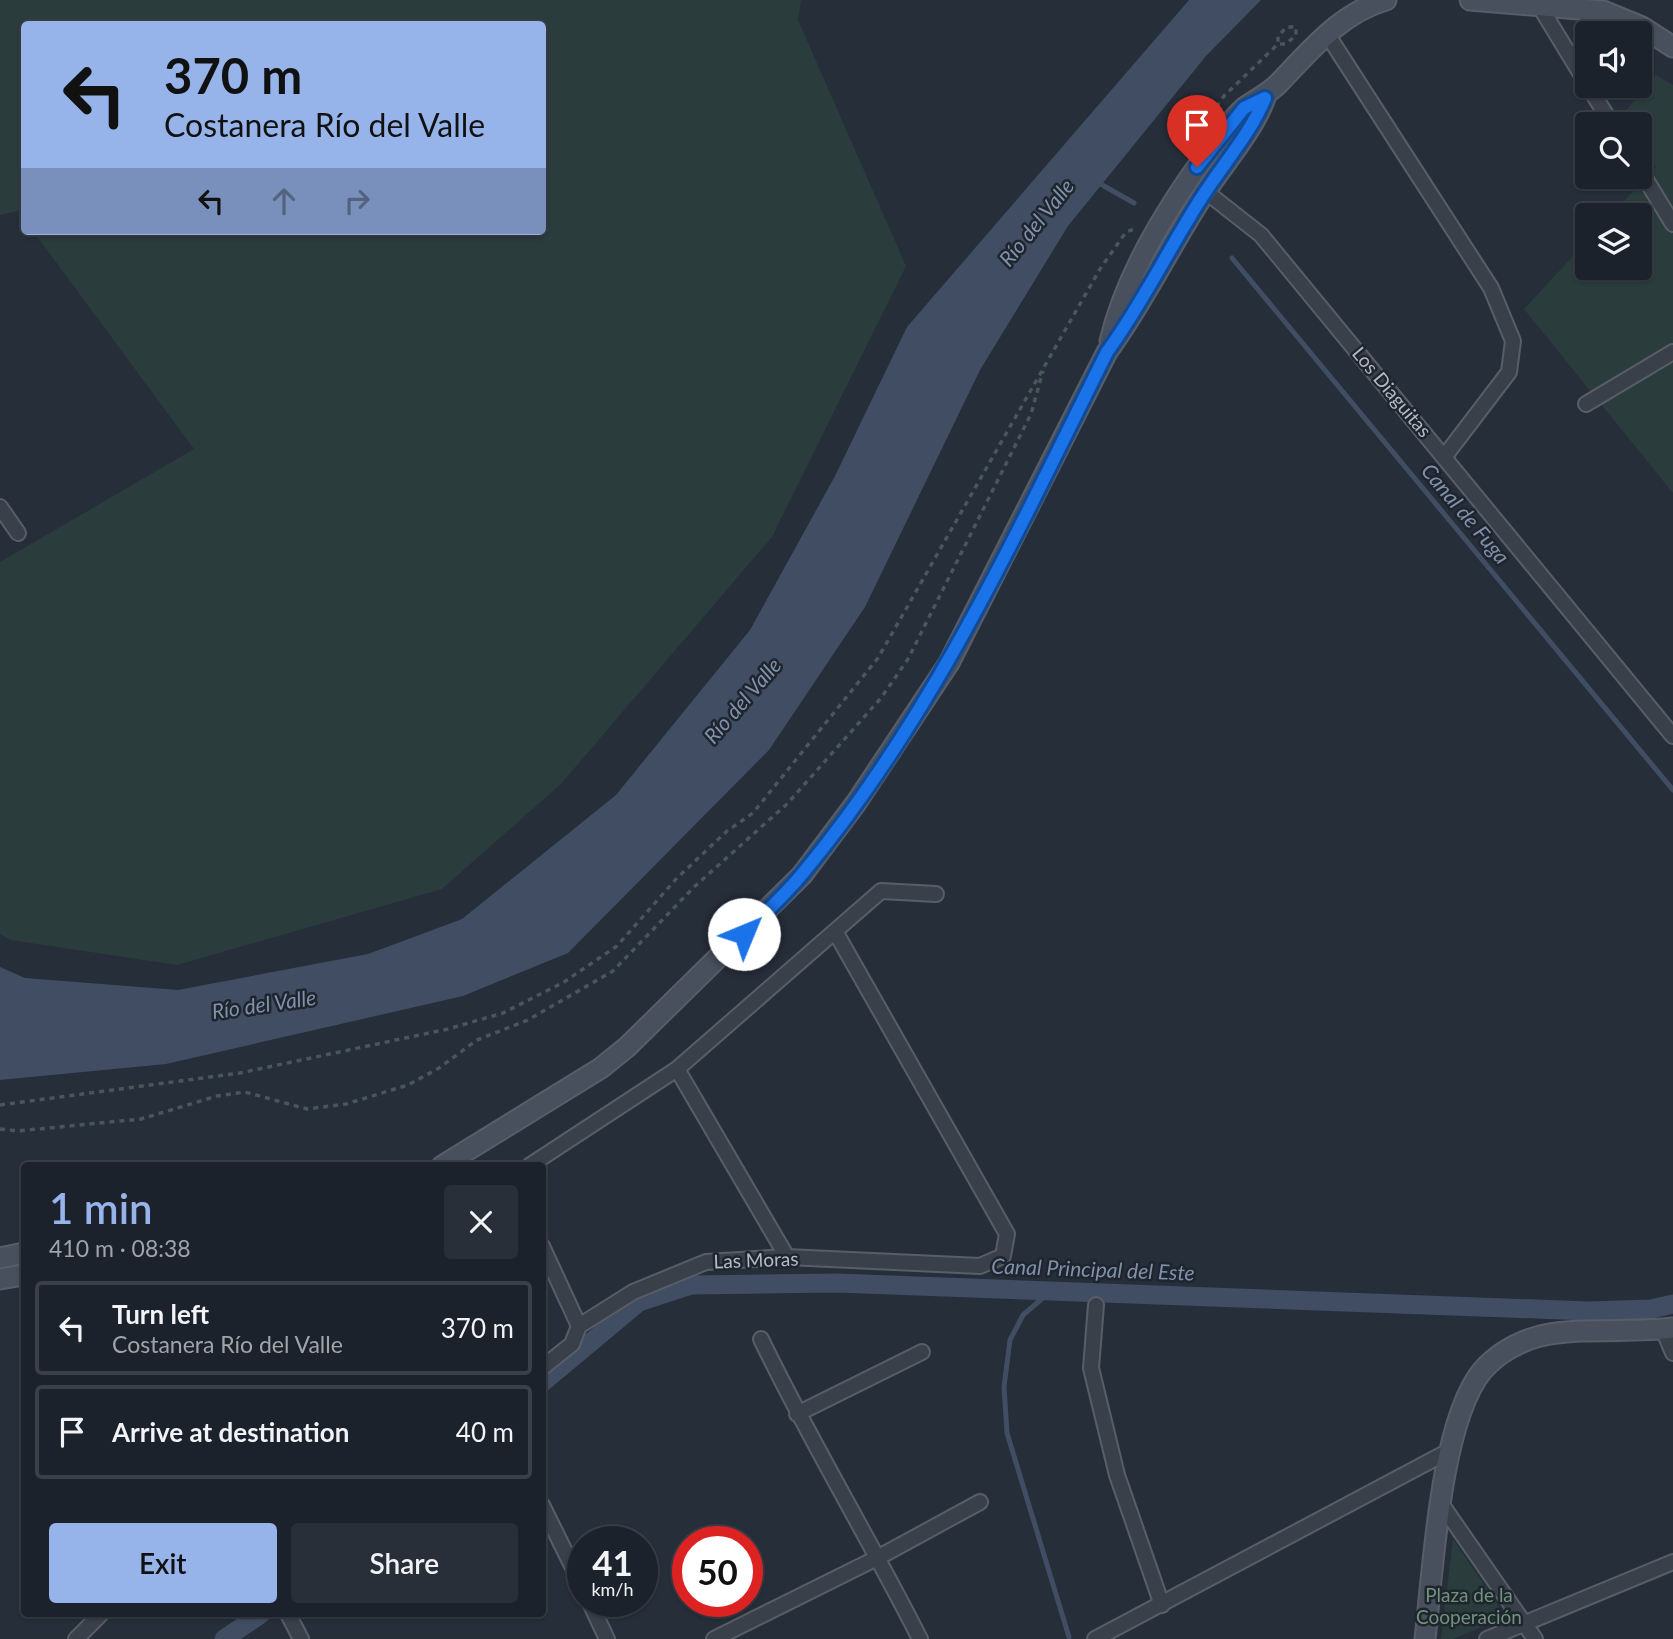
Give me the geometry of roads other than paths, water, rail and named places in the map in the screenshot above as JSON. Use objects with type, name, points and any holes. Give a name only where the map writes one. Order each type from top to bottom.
[{"type":"main road","points":[[1107,352],[1118,308],[1166,215],[1228,125],[1244,108],[1265,98],[1327,34],[1357,12],[1386,0]]},
{"type":"main road","points":[[1470,0],[1603,11],[1642,27],[1673,47]]},
{"type":"main road","points":[[448,1162],[601,1068],[674,1002],[802,875],[863,792],[949,663],[1107,352],[1134,316],[1205,191],[1257,118],[1265,98]]},
{"type":"main road","points":[[0,1258],[21,1254]]},
{"type":"main road","points":[[0,1279],[21,1276]]},
{"type":"main road","points":[[1425,1639],[1449,1451],[1466,1396],[1483,1371],[1511,1348],[1544,1335],[1668,1328]]},
{"type":"street","points":[[1539,5],[1575,64]]},
{"type":"street","points":[[1327,34],[1491,288],[1513,341],[1509,372],[1445,456]]},
{"type":"street","points":[[1652,189],[1673,224]]},
{"type":"street","name":"Los Diaguitas","points":[[1205,191],[1261,235],[1673,736]]},
{"type":"street","points":[[1586,404],[1673,352]]},
{"type":"street","points":[[0,507],[18,533]]},
{"type":"street","points":[[535,1162],[677,1069],[881,891],[936,894]]},
{"type":"street","name":"Las Moras","points":[[546,1365],[572,1344],[579,1326],[633,1293],[706,1262],[787,1257],[980,1266],[1003,1256],[1007,1234],[836,933]]},
{"type":"street","points":[[677,1069],[787,1257]]},
{"type":"street","points":[[546,1255],[579,1326]]},
{"type":"street","points":[[1096,1305],[1091,1368],[1117,1475],[1162,1605]]},
{"type":"street","points":[[1668,1328],[1673,1353]]},
{"type":"street","points":[[761,1339],[797,1414],[879,1557],[920,1639]]},
{"type":"street","points":[[797,1414],[922,1352]]},
{"type":"street","points":[[1096,1639],[1449,1451]]},
{"type":"street","points":[[714,1639],[879,1557],[979,1502]]},
{"type":"street","points":[[1442,1505],[1535,1639]]},
{"type":"street","points":[[546,1513],[567,1556]]},
{"type":"street","points":[[1487,1639],[1673,1562]]},
{"type":"street","points":[[76,1639],[98,1617]]},
{"type":"street","points":[[290,1617],[301,1639]]},
{"type":"street","points":[[597,1617],[607,1639]]},
{"type":"water","name":"Río del Valle","points":[[1189,0],[1261,0],[1206,56],[1068,226],[980,370],[865,607],[769,750],[568,953],[463,996],[166,1064],[0,1080],[0,967],[25,978],[178,990],[368,954],[462,919],[616,795],[750,630],[835,476],[907,327]]},
{"type":"waterway","name":"Canal de Fuga","points":[[1097,182],[1134,203]]},
{"type":"waterway","name":"Canal de Fuga","points":[[1232,258],[1673,790]]},
{"type":"waterway","name":"Canal Principal del Este","points":[[546,1380],[639,1302],[691,1285],[837,1283],[1588,1311],[1651,1309],[1673,1304]]},
{"type":"waterway","points":[[1051,1291],[1023,1315],[1010,1340],[1004,1387],[1007,1433],[1069,1637]]},
{"type":"waterway","name":"Canal Principal del Este","points":[[224,1639],[257,1617]]},
{"type":"park label","name":"Plaza de la Cooperación","points":[[1469,1606]]}]
